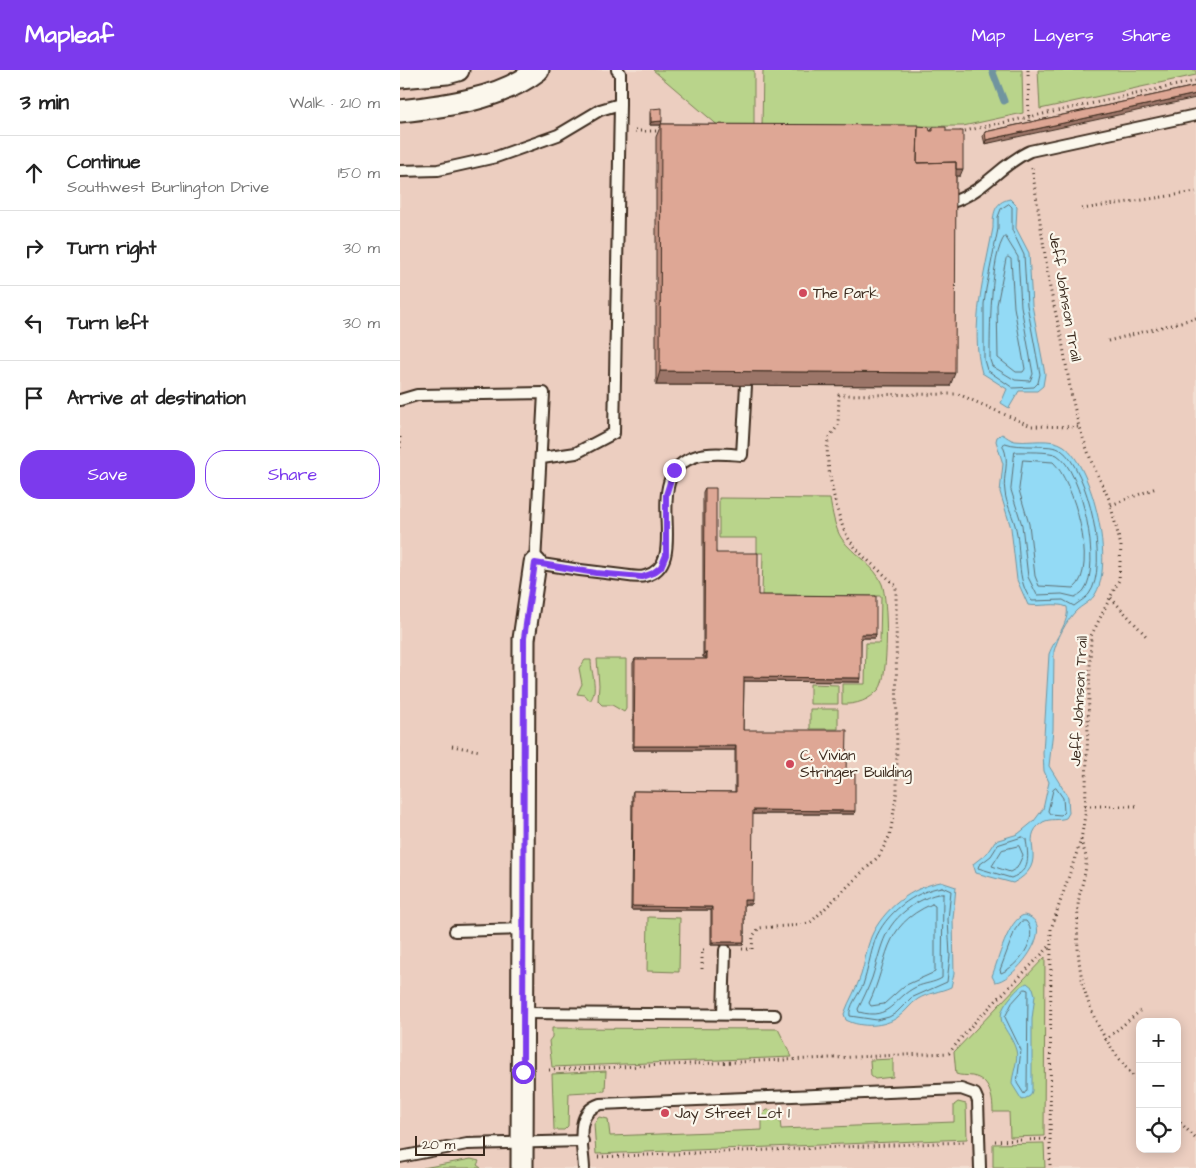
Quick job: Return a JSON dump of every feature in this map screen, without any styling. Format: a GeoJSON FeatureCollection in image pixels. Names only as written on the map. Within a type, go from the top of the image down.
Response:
{"type":"FeatureCollection","features":[{"type":"Feature","properties":{"kind":"street"},"geometry":{"type":"LineString","coordinates":[[400,77],[447,73],[458,70]]}},
{"type":"Feature","properties":{"kind":"street"},"geometry":{"type":"LineString","coordinates":[[400,111],[474,98],[510,88],[538,70]]}},
{"type":"Feature","properties":{"kind":"street"},"geometry":{"type":"LineString","coordinates":[[522,1168],[524,638],[535,563]]}},
{"type":"Feature","properties":{"kind":"lane"},"geometry":{"type":"LineString","coordinates":[[542,458],[576,453],[614,433],[620,131],[620,72],[618,70]]}},
{"type":"Feature","properties":{"kind":"lane"},"geometry":{"type":"LineString","coordinates":[[400,171],[438,170],[496,157],[558,135],[600,110],[620,104]]}},
{"type":"Feature","properties":{"kind":"lane"},"geometry":{"type":"LineString","coordinates":[[952,202],[971,194],[1006,164],[1030,151],[1196,115]]}},
{"type":"Feature","properties":{"kind":"lane"},"geometry":{"type":"LineString","coordinates":[[400,400],[417,395],[544,393],[535,563],[596,573],[642,577],[661,567],[666,555],[666,495],[672,476],[684,462],[698,455],[742,454],[746,385]]}},
{"type":"Feature","properties":{"kind":"lane"},"geometry":{"type":"LineString","coordinates":[[455,931],[523,929]]}},
{"type":"Feature","properties":{"kind":"lane"},"geometry":{"type":"LineString","coordinates":[[723,1014],[725,950]]}},
{"type":"Feature","properties":{"kind":"lane"},"geometry":{"type":"LineString","coordinates":[[522,1013],[774,1015]]}},
{"type":"Feature","properties":{"kind":"lane"},"geometry":{"type":"LineString","coordinates":[[584,1163],[582,1122],[588,1110],[600,1104],[961,1089],[975,1094],[978,1101],[980,1168]]}},
{"type":"Feature","properties":{"kind":"lane"},"geometry":{"type":"LineString","coordinates":[[400,1157],[467,1144],[582,1141]]}},
{"type":"Feature","properties":{"kind":"path"},"geometry":{"type":"LineString","coordinates":[[1028,70],[1029,134]]}},
{"type":"Feature","properties":{"kind":"path"},"geometry":{"type":"LineString","coordinates":[[954,132],[964,132],[1196,81]]}},
{"type":"Feature","properties":{"kind":"path"},"geometry":{"type":"LineString","coordinates":[[620,131],[669,131]]}},
{"type":"Feature","properties":{"kind":"path","name":"Jeff Johnson Trail"},"geometry":{"type":"LineString","coordinates":[[1032,169],[1050,288],[1079,427],[1111,505],[1118,531],[1122,561],[1119,580],[1112,598],[1091,636],[1085,806],[1081,840],[1086,860],[1077,917],[1082,980],[1089,1009],[1105,1040],[1136,1079]]}},
{"type":"Feature","properties":{"kind":"path"},"geometry":{"type":"LineString","coordinates":[[1082,209],[1196,192]]}},
{"type":"Feature","properties":{"kind":"path"},"geometry":{"type":"LineString","coordinates":[[1108,341],[1196,318]]}},
{"type":"Feature","properties":{"kind":"path"},"geometry":{"type":"LineString","coordinates":[[702,969],[702,950],[752,949],[752,936],[759,928],[778,924],[807,925],[812,922],[879,856],[890,835],[897,791],[896,586],[858,550],[846,535],[840,519],[833,491],[828,454],[830,434],[838,425],[839,395],[958,394],[1031,426],[1079,427]]}},
{"type":"Feature","properties":{"kind":"path"},"geometry":{"type":"LineString","coordinates":[[400,437],[400,452]]}},
{"type":"Feature","properties":{"kind":"path"},"geometry":{"type":"LineString","coordinates":[[1111,505],[1156,488]]}},
{"type":"Feature","properties":{"kind":"path"},"geometry":{"type":"LineString","coordinates":[[1112,598],[1148,638]]}},
{"type":"Feature","properties":{"kind":"path"},"geometry":{"type":"LineString","coordinates":[[452,746],[480,751]]}},
{"type":"Feature","properties":{"kind":"path"},"geometry":{"type":"LineString","coordinates":[[1085,806],[1136,806]]}},
{"type":"Feature","properties":{"kind":"path"},"geometry":{"type":"LineString","coordinates":[[1050,1168],[1051,945],[1055,913],[1081,840]]}},
{"type":"Feature","properties":{"kind":"path"},"geometry":{"type":"LineString","coordinates":[[550,1070],[949,1053],[972,1025],[1051,945]]}},
{"type":"Feature","properties":{"kind":"path"},"geometry":{"type":"LineString","coordinates":[[1105,1040],[1140,1011]]}},
{"type":"Feature","properties":{"kind":"path"},"geometry":{"type":"LineString","coordinates":[[1181,1123],[1196,1139]]}},
{"type":"Feature","properties":{"kind":"path"},"geometry":{"type":"LineString","coordinates":[[584,1163],[1049,1138]]}},
{"type":"Feature","properties":{"kind":"shaded area"},"geometry":{"type":"Polygon","coordinates":[[[400,70],[1196,70],[1196,1168],[400,1168],[400,70]]]}},
{"type":"Feature","properties":{"kind":"green space"},"geometry":{"type":"Polygon","coordinates":[[[653,70],[754,70],[754,127],[721,128],[653,70]]]}},
{"type":"Feature","properties":{"kind":"green space"},"geometry":{"type":"Polygon","coordinates":[[[763,70],[1022,70],[1023,113],[963,126],[762,127],[763,70]]]}},
{"type":"Feature","properties":{"kind":"green space"},"geometry":{"type":"Polygon","coordinates":[[[1038,70],[1196,70],[1196,75],[1040,109],[1038,70]]]}},
{"type":"Feature","properties":{"kind":"green space"},"geometry":{"type":"Polygon","coordinates":[[[719,498],[830,499],[837,530],[842,539],[879,577],[884,592],[885,670],[879,689],[871,696],[857,703],[842,704],[842,684],[865,684],[866,643],[880,643],[881,596],[762,595],[763,553],[757,553],[757,538],[719,538],[719,498]]]}},
{"type":"Feature","properties":{"kind":"green space"},"geometry":{"type":"Polygon","coordinates":[[[597,659],[626,659],[626,709],[624,712],[612,705],[602,705],[598,701],[597,659]]]}},
{"type":"Feature","properties":{"kind":"green space"},"geometry":{"type":"Polygon","coordinates":[[[585,660],[591,660],[594,681],[594,692],[590,701],[585,695],[577,694],[582,684],[579,668],[585,660]]]}},
{"type":"Feature","properties":{"kind":"green space"},"geometry":{"type":"Polygon","coordinates":[[[810,684],[838,685],[838,704],[810,704],[810,684]]]}},
{"type":"Feature","properties":{"kind":"green space"},"geometry":{"type":"Polygon","coordinates":[[[810,709],[838,709],[838,729],[810,729],[810,709]]]}},
{"type":"Feature","properties":{"kind":"green space"},"geometry":{"type":"Polygon","coordinates":[[[648,917],[680,918],[679,972],[647,971],[648,917]]]}},
{"type":"Feature","properties":{"kind":"green space"},"geometry":{"type":"Polygon","coordinates":[[[1045,957],[1044,1136],[1010,1137],[1009,1112],[993,1112],[991,1095],[983,1081],[972,1076],[956,1074],[954,1052],[1045,957]]]}},
{"type":"Feature","properties":{"kind":"green space"},"geometry":{"type":"Polygon","coordinates":[[[552,1028],[778,1029],[792,1057],[552,1067],[549,1041],[552,1037],[552,1028]]]}},
{"type":"Feature","properties":{"kind":"green space"},"geometry":{"type":"Polygon","coordinates":[[[893,1059],[893,1077],[875,1079],[871,1076],[870,1060],[893,1059]]]}},
{"type":"Feature","properties":{"kind":"green space"},"geometry":{"type":"Polygon","coordinates":[[[606,1071],[605,1091],[569,1093],[568,1126],[564,1130],[554,1130],[552,1074],[606,1071]]]}},
{"type":"Feature","properties":{"kind":"green space"},"geometry":{"type":"Polygon","coordinates":[[[958,1102],[966,1104],[967,1139],[596,1154],[594,1123],[599,1117],[608,1119],[610,1136],[762,1130],[762,1115],[767,1110],[779,1111],[781,1129],[954,1122],[954,1105],[958,1102]]]}},
{"type":"Feature","properties":{"kind":"green space"},"geometry":{"type":"Polygon","coordinates":[[[1044,1143],[1045,1168],[993,1168],[993,1144],[1044,1143]]]}},
{"type":"Feature","properties":{"kind":"green space"},"geometry":{"type":"Polygon","coordinates":[[[471,1159],[479,1161],[477,1165],[481,1168],[423,1168],[471,1159]]]}},
{"type":"Feature","properties":{"kind":"water"},"geometry":{"type":"Polygon","coordinates":[[[1010,199],[1017,206],[1016,228],[1029,253],[1032,305],[1045,374],[1043,386],[1037,391],[1019,391],[1009,408],[1001,403],[1007,389],[982,373],[978,356],[977,338],[980,300],[994,213],[1001,203],[1010,199]]]}},
{"type":"Feature","properties":{"kind":"water"},"geometry":{"type":"Polygon","coordinates":[[[1002,434],[1015,441],[1059,443],[1075,457],[1092,495],[1102,541],[1103,563],[1100,582],[1094,596],[1076,611],[1069,620],[1060,635],[1054,651],[1053,730],[1049,766],[1068,797],[1069,813],[1066,818],[1043,822],[1036,829],[1032,843],[1033,859],[1031,867],[1025,875],[1013,883],[976,873],[973,864],[987,853],[995,841],[1018,834],[1034,821],[1043,809],[1049,782],[1044,771],[1043,753],[1049,654],[1064,625],[1067,607],[1028,605],[1017,580],[1011,528],[1000,492],[1003,464],[996,441],[997,437],[1002,434]]]}},
{"type":"Feature","properties":{"kind":"water"},"geometry":{"type":"Polygon","coordinates":[[[941,882],[956,887],[953,919],[954,974],[951,987],[918,999],[901,1015],[886,1023],[866,1025],[846,1020],[844,1014],[859,980],[869,942],[876,927],[891,909],[909,894],[941,882]]]}},
{"type":"Feature","properties":{"kind":"water"},"geometry":{"type":"Polygon","coordinates":[[[1024,915],[1034,920],[1037,929],[1036,939],[1030,951],[1013,972],[995,982],[992,976],[1004,942],[1018,918],[1024,915]]]}},
{"type":"Feature","properties":{"kind":"water"},"geometry":{"type":"Polygon","coordinates":[[[1027,983],[1033,988],[1035,995],[1032,1019],[1032,1091],[1030,1096],[1022,1100],[1012,1084],[1016,1063],[1016,1050],[1001,1019],[1004,1006],[1020,987],[1027,983]]]}},
{"type":"Feature","properties":{"kind":"building"},"geometry":{"type":"Polygon","coordinates":[[[1196,86],[1196,94],[986,140],[985,132],[1196,86]]]}},
{"type":"Feature","properties":{"kind":"building"},"geometry":{"type":"Polygon","coordinates":[[[662,108],[662,121],[651,122],[651,109],[662,108]]]}},
{"type":"Feature","properties":{"kind":"building","name":"The Park"},"geometry":{"type":"Polygon","coordinates":[[[661,124],[918,125],[917,163],[956,162],[955,373],[660,371],[661,124]]]}},
{"type":"Feature","properties":{"kind":"building"},"geometry":{"type":"Polygon","coordinates":[[[918,126],[929,127],[930,131],[933,131],[933,127],[946,127],[946,131],[963,131],[963,169],[956,169],[956,162],[917,163],[918,126]]]}},
{"type":"Feature","properties":{"kind":"building","name":"C. Vivian Stringer Building"},"geometry":{"type":"Polygon","coordinates":[[[705,488],[716,488],[716,553],[758,553],[758,595],[876,596],[876,634],[861,634],[861,678],[744,677],[743,730],[847,730],[846,773],[855,774],[855,811],[753,810],[752,900],[744,900],[744,942],[712,942],[712,907],[632,906],[633,791],[736,792],[736,746],[634,746],[635,659],[707,659],[707,653],[704,653],[705,488]]]}},
{"type":"Feature","properties":{"kind":"waterway"},"geometry":{"type":"LineString","coordinates":[[992,70],[1004,101]]}},
{"type":"Feature","properties":{"kind":"place","name":"The Park"},"geometry":{"type":"Point","coordinates":[803,293]}},
{"type":"Feature","properties":{"kind":"place","name":"C. Vivian Stringer Building"},"geometry":{"type":"Point","coordinates":[790,764]}},
{"type":"Feature","properties":{"kind":"place","name":"Jay Street Lot 1"},"geometry":{"type":"Point","coordinates":[665,1113]}},
{"type":"Feature","properties":{"kind":"route"},"geometry":{"type":"LineString","coordinates":[[523,1072],[524,638],[535,563],[596,573],[642,577],[653,573],[661,567],[666,555],[666,495],[674,470]]}}]}
